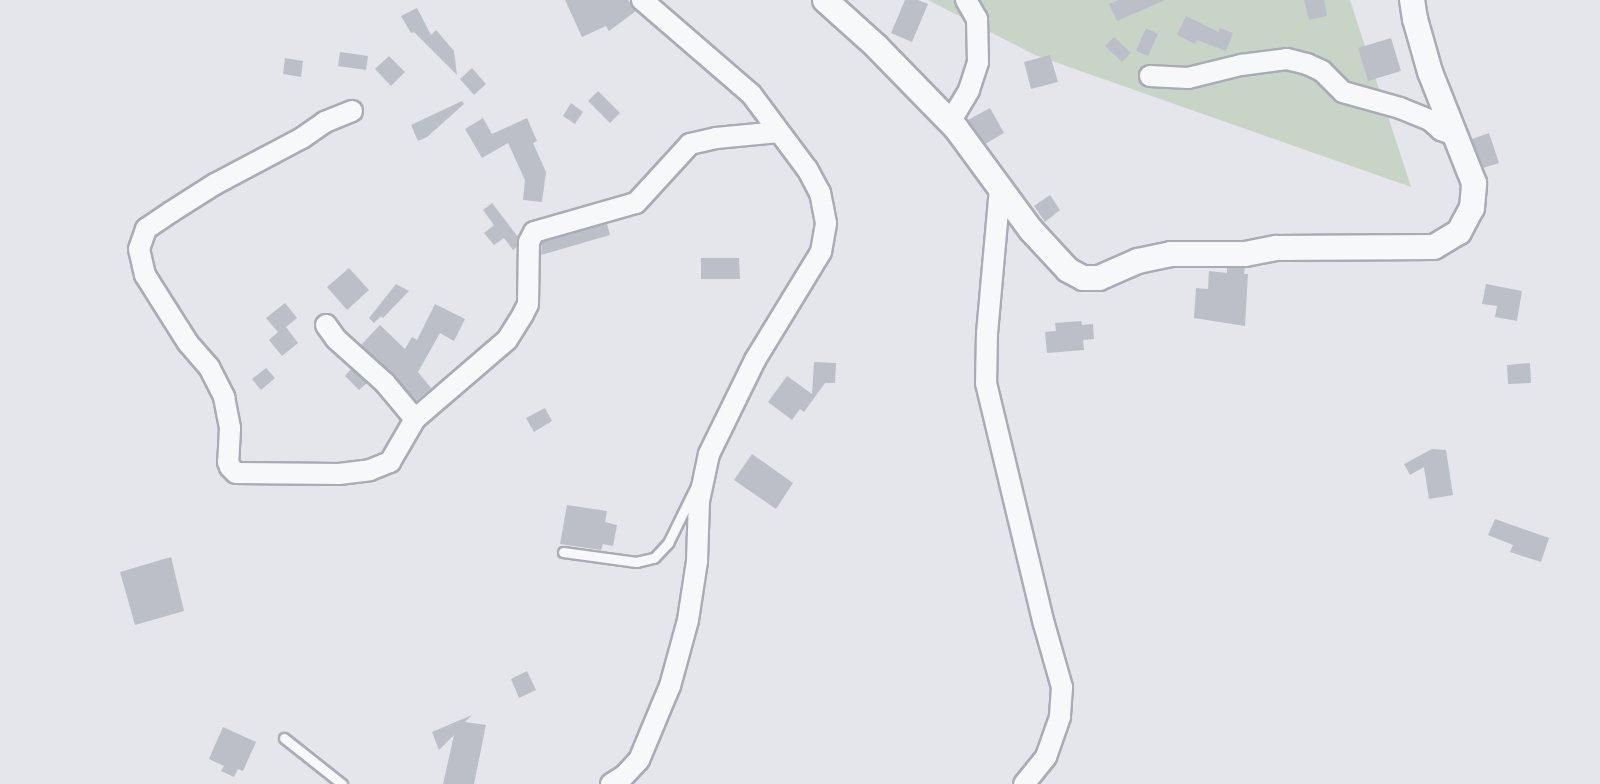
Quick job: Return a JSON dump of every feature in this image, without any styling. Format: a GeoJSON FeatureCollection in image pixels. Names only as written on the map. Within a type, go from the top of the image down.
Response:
{"type":"FeatureCollection","features":[{"type":"Feature","properties":{"kind":"street"},"geometry":{"type":"LineString","coordinates":[[611,784],[624,776],[639,760],[670,686],[688,620],[697,561],[699,501],[709,454],[754,360],[821,252],[826,223],[820,193],[807,169],[751,94],[642,0]]}},
{"type":"Feature","properties":{"kind":"street"},"geometry":{"type":"LineString","coordinates":[[825,0],[876,46],[950,122],[1053,254],[1068,270],[1083,278],[1099,278],[1138,261],[1171,254],[1245,254],[1276,248],[1434,246],[1459,232],[1472,208],[1474,183],[1430,72],[1414,19],[1412,0]]}},
{"type":"Feature","properties":{"kind":"street"},"geometry":{"type":"LineString","coordinates":[[950,122],[969,90],[978,62],[977,19],[966,0]]}},
{"type":"Feature","properties":{"kind":"street"},"geometry":{"type":"LineString","coordinates":[[1150,76],[1188,78],[1240,64],[1287,59],[1322,71],[1343,92],[1400,108],[1430,120],[1441,130],[1455,135]]}},
{"type":"Feature","properties":{"kind":"street"},"geometry":{"type":"LineString","coordinates":[[352,111],[325,122],[302,138],[215,184],[146,229],[139,249],[150,284],[188,343],[209,367],[224,396],[230,428],[228,462],[232,470],[257,475],[339,474],[370,470],[390,462],[415,419],[478,366],[512,332],[528,304],[529,242],[534,232],[636,203],[690,144],[716,138],[780,132]]}},
{"type":"Feature","properties":{"kind":"street"},"geometry":{"type":"LineString","coordinates":[[1000,188],[987,333],[986,383],[1044,624],[1062,687],[1060,717],[1046,758],[1024,784]]}},
{"type":"Feature","properties":{"kind":"street"},"geometry":{"type":"LineString","coordinates":[[326,325],[336,339],[385,383],[415,419]]}},
{"type":"Feature","properties":{"kind":"lane"},"geometry":{"type":"LineString","coordinates":[[563,552],[636,562],[654,558],[668,543],[694,487],[704,475]]}},
{"type":"Feature","properties":{"kind":"lane"},"geometry":{"type":"LineString","coordinates":[[284,738],[342,784]]}},
{"type":"Feature","properties":{"kind":"green space"},"geometry":{"type":"Polygon","coordinates":[[[928,0],[1350,0],[1411,187],[1035,55],[928,0]]]}},
{"type":"Feature","properties":{"kind":"building"},"geometry":{"type":"Polygon","coordinates":[[[565,0],[628,0],[636,11],[609,31],[606,26],[582,37],[565,0]]]}},
{"type":"Feature","properties":{"kind":"building"},"geometry":{"type":"Polygon","coordinates":[[[905,0],[918,0],[928,4],[912,42],[891,33],[905,0]]]}},
{"type":"Feature","properties":{"kind":"building"},"geometry":{"type":"Polygon","coordinates":[[[1119,0],[1165,0],[1117,21],[1109,4],[1119,0]]]}},
{"type":"Feature","properties":{"kind":"building"},"geometry":{"type":"Polygon","coordinates":[[[1304,0],[1324,0],[1327,16],[1309,20],[1304,0]]]}},
{"type":"Feature","properties":{"kind":"building"},"geometry":{"type":"Polygon","coordinates":[[[417,8],[431,35],[436,30],[454,51],[457,75],[414,32],[411,33],[401,16],[417,8]]]}},
{"type":"Feature","properties":{"kind":"building"},"geometry":{"type":"Polygon","coordinates":[[[1186,16],[1218,32],[1220,28],[1233,33],[1226,51],[1197,40],[1195,44],[1177,35],[1186,16]]]}},
{"type":"Feature","properties":{"kind":"building"},"geometry":{"type":"Polygon","coordinates":[[[1146,28],[1158,34],[1148,56],[1136,51],[1146,28]]]}},
{"type":"Feature","properties":{"kind":"building"},"geometry":{"type":"Polygon","coordinates":[[[1114,37],[1131,53],[1122,62],[1105,46],[1114,37]]]}},
{"type":"Feature","properties":{"kind":"building"},"geometry":{"type":"Polygon","coordinates":[[[1391,38],[1401,71],[1368,81],[1358,48],[1391,38]]]}},
{"type":"Feature","properties":{"kind":"building"},"geometry":{"type":"Polygon","coordinates":[[[340,52],[368,56],[366,70],[338,66],[340,52]]]}},
{"type":"Feature","properties":{"kind":"building"},"geometry":{"type":"Polygon","coordinates":[[[1050,55],[1058,82],[1031,89],[1024,62],[1050,55]]]}},
{"type":"Feature","properties":{"kind":"building"},"geometry":{"type":"Polygon","coordinates":[[[389,56],[405,72],[391,86],[375,69],[389,56]]]}},
{"type":"Feature","properties":{"kind":"building"},"geometry":{"type":"Polygon","coordinates":[[[285,58],[303,61],[301,77],[283,74],[285,58]]]}},
{"type":"Feature","properties":{"kind":"building"},"geometry":{"type":"Polygon","coordinates":[[[472,68],[486,84],[474,95],[460,79],[472,68]]]}},
{"type":"Feature","properties":{"kind":"building"},"geometry":{"type":"Polygon","coordinates":[[[598,91],[620,113],[610,123],[588,101],[598,91]]]}},
{"type":"Feature","properties":{"kind":"building"},"geometry":{"type":"Polygon","coordinates":[[[462,101],[464,104],[427,137],[418,141],[411,125],[462,101]]]}},
{"type":"Feature","properties":{"kind":"building"},"geometry":{"type":"Polygon","coordinates":[[[571,103],[583,112],[575,124],[563,116],[571,103]]]}},
{"type":"Feature","properties":{"kind":"building"},"geometry":{"type":"Polygon","coordinates":[[[990,108],[1004,133],[985,144],[968,120],[990,108]]]}},
{"type":"Feature","properties":{"kind":"building"},"geometry":{"type":"Polygon","coordinates":[[[483,118],[492,134],[527,118],[537,141],[533,143],[546,172],[542,202],[523,200],[525,180],[508,143],[482,158],[465,129],[483,118]]]}},
{"type":"Feature","properties":{"kind":"building"},"geometry":{"type":"Polygon","coordinates":[[[1489,133],[1499,163],[1483,168],[1472,139],[1489,133]]]}},
{"type":"Feature","properties":{"kind":"building"},"geometry":{"type":"Polygon","coordinates":[[[1050,195],[1060,210],[1045,222],[1034,206],[1050,195]]]}},
{"type":"Feature","properties":{"kind":"building"},"geometry":{"type":"Polygon","coordinates":[[[492,203],[518,237],[517,247],[513,250],[504,238],[494,245],[484,233],[494,225],[483,210],[492,203]]]}},
{"type":"Feature","properties":{"kind":"building"},"geometry":{"type":"Polygon","coordinates":[[[607,224],[610,235],[541,255],[542,242],[607,224]]]}},
{"type":"Feature","properties":{"kind":"building"},"geometry":{"type":"Polygon","coordinates":[[[701,258],[739,258],[740,279],[701,279],[701,258]]]}},
{"type":"Feature","properties":{"kind":"building"},"geometry":{"type":"Polygon","coordinates":[[[349,268],[369,290],[347,310],[327,287],[349,268]]]}},
{"type":"Feature","properties":{"kind":"building"},"geometry":{"type":"Polygon","coordinates":[[[1227,268],[1245,268],[1244,274],[1248,274],[1245,326],[1194,318],[1196,288],[1208,289],[1209,271],[1227,273],[1227,268]]]}},
{"type":"Feature","properties":{"kind":"building"},"geometry":{"type":"Polygon","coordinates":[[[396,284],[409,291],[383,318],[381,316],[374,323],[369,318],[396,284]]]}},
{"type":"Feature","properties":{"kind":"building"},"geometry":{"type":"Polygon","coordinates":[[[1486,284],[1522,291],[1517,321],[1495,317],[1497,306],[1482,304],[1486,284]]]}},
{"type":"Feature","properties":{"kind":"building"},"geometry":{"type":"Polygon","coordinates":[[[285,303],[297,318],[286,327],[298,343],[282,356],[269,340],[278,332],[266,318],[285,303]]]}},
{"type":"Feature","properties":{"kind":"building"},"geometry":{"type":"Polygon","coordinates":[[[435,304],[465,319],[454,341],[440,333],[418,372],[431,388],[416,401],[393,374],[361,345],[380,325],[405,349],[412,337],[417,340],[435,304]]]}},
{"type":"Feature","properties":{"kind":"building"},"geometry":{"type":"Polygon","coordinates":[[[1081,321],[1082,325],[1093,324],[1094,339],[1083,340],[1084,350],[1047,353],[1045,332],[1056,331],[1055,323],[1081,321]]]}},
{"type":"Feature","properties":{"kind":"building"},"geometry":{"type":"Polygon","coordinates":[[[814,362],[836,363],[835,383],[825,383],[804,412],[800,409],[792,420],[768,402],[787,376],[812,394],[814,362]]]}},
{"type":"Feature","properties":{"kind":"building"},"geometry":{"type":"Polygon","coordinates":[[[1530,363],[1531,383],[1508,384],[1507,365],[1530,363]]]}},
{"type":"Feature","properties":{"kind":"building"},"geometry":{"type":"Polygon","coordinates":[[[266,368],[275,378],[261,390],[252,379],[266,368]]]}},
{"type":"Feature","properties":{"kind":"building"},"geometry":{"type":"Polygon","coordinates":[[[351,369],[367,383],[359,390],[345,376],[351,369]]]}},
{"type":"Feature","properties":{"kind":"building"},"geometry":{"type":"Polygon","coordinates":[[[545,408],[552,421],[534,432],[526,418],[545,408]]]}},
{"type":"Feature","properties":{"kind":"building"},"geometry":{"type":"Polygon","coordinates":[[[1432,449],[1446,450],[1453,495],[1429,499],[1424,467],[1410,475],[1404,464],[1432,449]]]}},
{"type":"Feature","properties":{"kind":"building"},"geometry":{"type":"Polygon","coordinates":[[[752,454],[793,483],[776,509],[734,480],[752,454]]]}},
{"type":"Feature","properties":{"kind":"building"},"geometry":{"type":"Polygon","coordinates":[[[567,505],[607,511],[605,522],[617,525],[613,546],[603,544],[601,550],[560,544],[567,505]]]}},
{"type":"Feature","properties":{"kind":"building"},"geometry":{"type":"Polygon","coordinates":[[[1495,519],[1549,538],[1541,562],[1510,552],[1513,545],[1488,535],[1495,519]]]}},
{"type":"Feature","properties":{"kind":"building"},"geometry":{"type":"Polygon","coordinates":[[[171,557],[184,611],[135,625],[120,572],[171,557]]]}},
{"type":"Feature","properties":{"kind":"building"},"geometry":{"type":"Polygon","coordinates":[[[527,671],[536,690],[519,698],[511,679],[527,671]]]}},
{"type":"Feature","properties":{"kind":"building"},"geometry":{"type":"Polygon","coordinates":[[[472,715],[465,722],[486,725],[474,784],[443,784],[454,735],[439,750],[432,732],[472,715]]]}},
{"type":"Feature","properties":{"kind":"building"},"geometry":{"type":"Polygon","coordinates":[[[223,727],[256,742],[243,771],[238,769],[234,777],[221,771],[224,766],[209,759],[223,727]]]}}]}
